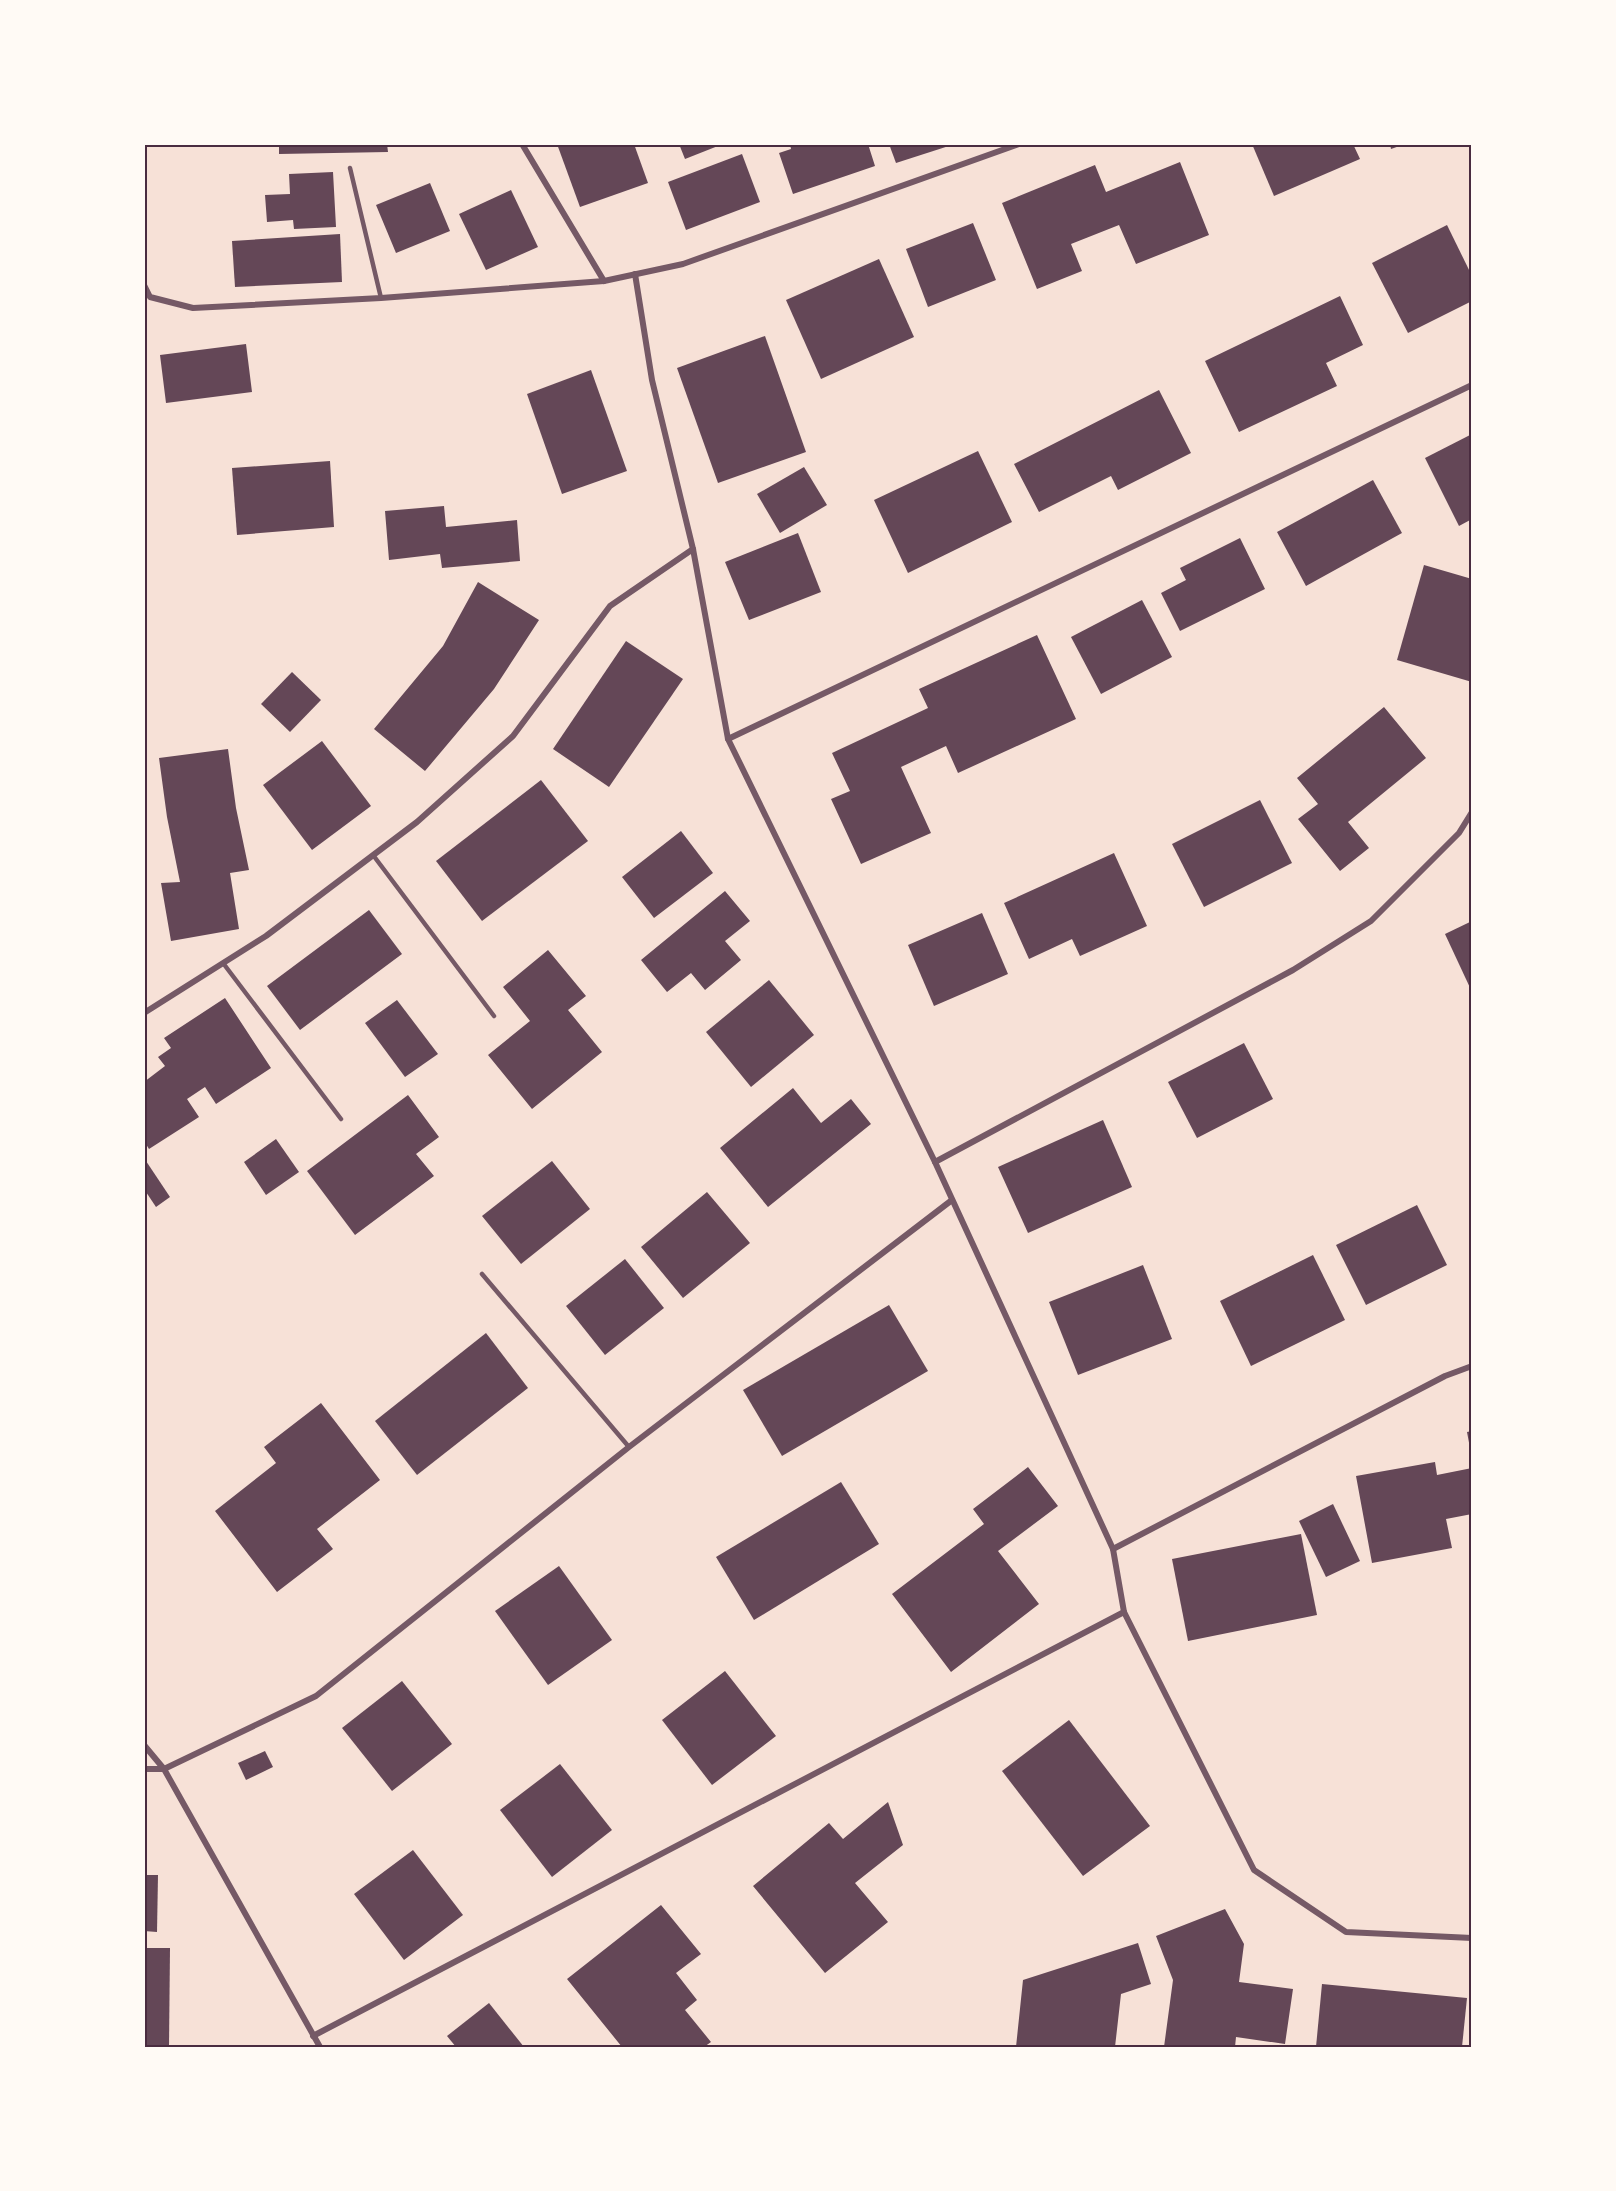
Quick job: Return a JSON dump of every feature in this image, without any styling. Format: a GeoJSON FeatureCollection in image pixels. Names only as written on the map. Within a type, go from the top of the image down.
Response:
{"type":"FeatureCollection","features":[{"type":"Feature","properties":{"kind":"street"},"geometry":{"type":"LineString","coordinates":[[522,144],[604,281]]}},
{"type":"Feature","properties":{"kind":"street"},"geometry":{"type":"LineString","coordinates":[[144,285],[150,297],[193,308],[604,281],[683,264],[1018,144]]}},
{"type":"Feature","properties":{"kind":"street"},"geometry":{"type":"LineString","coordinates":[[635,274],[652,380],[693,549],[728,739],[935,1162],[1113,1549],[1124,1612],[1254,1870],[1346,1932],[1472,1938]]}},
{"type":"Feature","properties":{"kind":"street"},"geometry":{"type":"LineString","coordinates":[[728,739],[1472,385]]}},
{"type":"Feature","properties":{"kind":"street"},"geometry":{"type":"LineString","coordinates":[[144,1013],[266,936],[417,822],[513,736],[610,606],[693,549]]}},
{"type":"Feature","properties":{"kind":"street"},"geometry":{"type":"LineString","coordinates":[[935,1162],[1293,970],[1371,921],[1459,832],[1472,812]]}},
{"type":"Feature","properties":{"kind":"street"},"geometry":{"type":"LineString","coordinates":[[144,1769],[164,1769],[316,1696],[629,1447],[952,1200]]}},
{"type":"Feature","properties":{"kind":"street"},"geometry":{"type":"LineString","coordinates":[[1113,1549],[1445,1376],[1472,1366]]}},
{"type":"Feature","properties":{"kind":"street"},"geometry":{"type":"LineString","coordinates":[[313,2036],[1124,1612]]}},
{"type":"Feature","properties":{"kind":"street"},"geometry":{"type":"LineString","coordinates":[[144,1745],[164,1769],[320,2047]]}},
{"type":"Feature","properties":{"kind":"lane"},"geometry":{"type":"LineString","coordinates":[[350,168],[381,297]]}},
{"type":"Feature","properties":{"kind":"lane"},"geometry":{"type":"LineString","coordinates":[[373,855],[494,1016]]}},
{"type":"Feature","properties":{"kind":"lane"},"geometry":{"type":"LineString","coordinates":[[223,963],[341,1119]]}},
{"type":"Feature","properties":{"kind":"lane"},"geometry":{"type":"LineString","coordinates":[[482,1274],[629,1447]]}},
{"type":"Feature","properties":{"kind":"building"},"geometry":{"type":"Polygon","coordinates":[[[279,144],[387,144],[388,152],[279,154],[279,144]]]}},
{"type":"Feature","properties":{"kind":"building"},"geometry":{"type":"Polygon","coordinates":[[[557,144],[634,144],[648,183],[580,207],[557,144]]]}},
{"type":"Feature","properties":{"kind":"building"},"geometry":{"type":"Polygon","coordinates":[[[679,144],[723,144],[685,159],[679,144]]]}},
{"type":"Feature","properties":{"kind":"building"},"geometry":{"type":"Polygon","coordinates":[[[790,144],[868,144],[875,166],[793,194],[779,153],[791,149],[790,144]]]}},
{"type":"Feature","properties":{"kind":"building"},"geometry":{"type":"Polygon","coordinates":[[[889,144],[955,144],[896,163],[889,144]]]}},
{"type":"Feature","properties":{"kind":"building"},"geometry":{"type":"Polygon","coordinates":[[[1252,144],[1353,144],[1360,159],[1274,196],[1252,144]]]}},
{"type":"Feature","properties":{"kind":"building"},"geometry":{"type":"Polygon","coordinates":[[[1390,144],[1405,144],[1391,149],[1390,144]]]}},
{"type":"Feature","properties":{"kind":"building"},"geometry":{"type":"Polygon","coordinates":[[[742,154],[760,202],[686,230],[668,182],[742,154]]]}},
{"type":"Feature","properties":{"kind":"building"},"geometry":{"type":"Polygon","coordinates":[[[1180,162],[1209,235],[1136,264],[1119,225],[1071,244],[1082,271],[1037,289],[1002,203],[1095,165],[1106,192],[1180,162]]]}},
{"type":"Feature","properties":{"kind":"building"},"geometry":{"type":"Polygon","coordinates":[[[333,172],[336,227],[294,229],[293,220],[267,222],[265,195],[290,194],[289,174],[333,172]]]}},
{"type":"Feature","properties":{"kind":"building"},"geometry":{"type":"Polygon","coordinates":[[[430,183],[450,231],[396,253],[376,205],[430,183]]]}},
{"type":"Feature","properties":{"kind":"building"},"geometry":{"type":"Polygon","coordinates":[[[511,190],[538,247],[486,270],[459,214],[511,190]]]}},
{"type":"Feature","properties":{"kind":"building"},"geometry":{"type":"Polygon","coordinates":[[[973,223],[996,280],[928,307],[906,249],[973,223]]]}},
{"type":"Feature","properties":{"kind":"building"},"geometry":{"type":"Polygon","coordinates":[[[1447,225],[1472,276],[1472,301],[1408,333],[1372,263],[1447,225]]]}},
{"type":"Feature","properties":{"kind":"building"},"geometry":{"type":"Polygon","coordinates":[[[340,234],[342,282],[235,287],[232,241],[340,234]]]}},
{"type":"Feature","properties":{"kind":"building"},"geometry":{"type":"Polygon","coordinates":[[[879,259],[914,337],[821,379],[786,300],[879,259]]]}},
{"type":"Feature","properties":{"kind":"building"},"geometry":{"type":"Polygon","coordinates":[[[1340,296],[1363,345],[1326,363],[1337,386],[1239,432],[1205,361],[1340,296]]]}},
{"type":"Feature","properties":{"kind":"building"},"geometry":{"type":"Polygon","coordinates":[[[765,336],[806,452],[718,483],[677,368],[765,336]]]}},
{"type":"Feature","properties":{"kind":"building"},"geometry":{"type":"Polygon","coordinates":[[[246,344],[252,392],[166,403],[160,355],[246,344]]]}},
{"type":"Feature","properties":{"kind":"building"},"geometry":{"type":"Polygon","coordinates":[[[591,370],[627,471],[562,494],[527,394],[591,370]]]}},
{"type":"Feature","properties":{"kind":"building"},"geometry":{"type":"Polygon","coordinates":[[[1159,390],[1191,453],[1118,490],[1111,476],[1039,512],[1014,464],[1159,390]]]}},
{"type":"Feature","properties":{"kind":"building"},"geometry":{"type":"Polygon","coordinates":[[[1472,434],[1472,519],[1459,526],[1425,458],[1472,434]]]}},
{"type":"Feature","properties":{"kind":"building"},"geometry":{"type":"Polygon","coordinates":[[[978,451],[1012,522],[908,573],[874,500],[978,451]]]}},
{"type":"Feature","properties":{"kind":"building"},"geometry":{"type":"Polygon","coordinates":[[[330,461],[334,527],[237,535],[232,468],[330,461]]]}},
{"type":"Feature","properties":{"kind":"building"},"geometry":{"type":"Polygon","coordinates":[[[804,467],[827,505],[780,533],[757,494],[804,467]]]}},
{"type":"Feature","properties":{"kind":"building"},"geometry":{"type":"Polygon","coordinates":[[[1373,480],[1402,533],[1306,586],[1277,532],[1373,480]]]}},
{"type":"Feature","properties":{"kind":"building"},"geometry":{"type":"Polygon","coordinates":[[[444,506],[446,527],[517,520],[520,561],[442,568],[440,554],[389,560],[385,511],[444,506]]]}},
{"type":"Feature","properties":{"kind":"building"},"geometry":{"type":"Polygon","coordinates":[[[798,533],[821,592],[749,620],[725,562],[798,533]]]}},
{"type":"Feature","properties":{"kind":"building"},"geometry":{"type":"Polygon","coordinates":[[[1240,538],[1265,589],[1180,631],[1161,593],[1186,580],[1180,568],[1240,538]]]}},
{"type":"Feature","properties":{"kind":"building"},"geometry":{"type":"Polygon","coordinates":[[[1424,565],[1472,579],[1472,682],[1397,660],[1424,565]]]}},
{"type":"Feature","properties":{"kind":"building"},"geometry":{"type":"Polygon","coordinates":[[[478,582],[539,620],[494,689],[425,771],[374,729],[443,646],[478,582]]]}},
{"type":"Feature","properties":{"kind":"building"},"geometry":{"type":"Polygon","coordinates":[[[1142,600],[1172,657],[1101,694],[1071,637],[1142,600]]]}},
{"type":"Feature","properties":{"kind":"building"},"geometry":{"type":"Polygon","coordinates":[[[1037,635],[1076,719],[958,773],[946,746],[901,767],[931,833],[861,864],[831,799],[850,791],[832,753],[928,708],[919,689],[1037,635]]]}},
{"type":"Feature","properties":{"kind":"building"},"geometry":{"type":"Polygon","coordinates":[[[626,641],[683,679],[609,787],[553,749],[626,641]]]}},
{"type":"Feature","properties":{"kind":"building"},"geometry":{"type":"Polygon","coordinates":[[[292,672],[321,700],[290,732],[261,704],[292,672]]]}},
{"type":"Feature","properties":{"kind":"building"},"geometry":{"type":"Polygon","coordinates":[[[1384,707],[1426,758],[1348,822],[1369,848],[1340,871],[1298,819],[1318,804],[1297,778],[1384,707]]]}},
{"type":"Feature","properties":{"kind":"building"},"geometry":{"type":"Polygon","coordinates":[[[322,741],[371,806],[312,850],[263,785],[322,741]]]}},
{"type":"Feature","properties":{"kind":"building"},"geometry":{"type":"Polygon","coordinates":[[[228,749],[236,808],[249,870],[230,873],[239,929],[171,941],[161,883],[180,882],[167,817],[159,758],[228,749]]]}},
{"type":"Feature","properties":{"kind":"building"},"geometry":{"type":"Polygon","coordinates":[[[541,780],[588,841],[482,921],[436,861],[541,780]]]}},
{"type":"Feature","properties":{"kind":"building"},"geometry":{"type":"Polygon","coordinates":[[[1260,800],[1292,863],[1204,907],[1172,844],[1260,800]]]}},
{"type":"Feature","properties":{"kind":"building"},"geometry":{"type":"Polygon","coordinates":[[[681,831],[713,873],[654,918],[622,877],[681,831]]]}},
{"type":"Feature","properties":{"kind":"building"},"geometry":{"type":"Polygon","coordinates":[[[1114,853],[1147,926],[1080,956],[1072,939],[1029,959],[1004,903],[1114,853]]]}},
{"type":"Feature","properties":{"kind":"building"},"geometry":{"type":"Polygon","coordinates":[[[725,891],[750,921],[725,941],[741,960],[705,990],[691,973],[667,992],[641,960],[725,891]]]}},
{"type":"Feature","properties":{"kind":"building"},"geometry":{"type":"Polygon","coordinates":[[[369,910],[402,954],[300,1030],[267,986],[369,910]]]}},
{"type":"Feature","properties":{"kind":"building"},"geometry":{"type":"Polygon","coordinates":[[[982,913],[1008,974],[934,1006],[908,945],[982,913]]]}},
{"type":"Feature","properties":{"kind":"building"},"geometry":{"type":"Polygon","coordinates":[[[1472,921],[1472,992],[1445,934],[1472,921]]]}},
{"type":"Feature","properties":{"kind":"building"},"geometry":{"type":"Polygon","coordinates":[[[548,950],[586,996],[568,1010],[602,1052],[532,1109],[488,1055],[530,1021],[503,987],[548,950]]]}},
{"type":"Feature","properties":{"kind":"building"},"geometry":{"type":"Polygon","coordinates":[[[769,980],[814,1035],[751,1087],[706,1032],[769,980]]]}},
{"type":"Feature","properties":{"kind":"building"},"geometry":{"type":"Polygon","coordinates":[[[225,998],[271,1068],[216,1104],[205,1087],[187,1099],[199,1117],[149,1149],[144,1141],[144,1082],[165,1066],[158,1057],[171,1048],[164,1038],[225,998]]]}},
{"type":"Feature","properties":{"kind":"building"},"geometry":{"type":"Polygon","coordinates":[[[397,1000],[438,1054],[405,1077],[365,1023],[397,1000]]]}},
{"type":"Feature","properties":{"kind":"building"},"geometry":{"type":"Polygon","coordinates":[[[1244,1043],[1273,1099],[1197,1138],[1168,1082],[1244,1043]]]}},
{"type":"Feature","properties":{"kind":"building"},"geometry":{"type":"Polygon","coordinates":[[[793,1088],[821,1123],[851,1099],[871,1124],[768,1207],[720,1148],[793,1088]]]}},
{"type":"Feature","properties":{"kind":"building"},"geometry":{"type":"Polygon","coordinates":[[[408,1095],[439,1137],[416,1154],[434,1176],[355,1235],[307,1171],[408,1095]]]}},
{"type":"Feature","properties":{"kind":"building"},"geometry":{"type":"Polygon","coordinates":[[[1103,1120],[1132,1187],[1028,1233],[998,1167],[1103,1120]]]}},
{"type":"Feature","properties":{"kind":"building"},"geometry":{"type":"Polygon","coordinates":[[[276,1139],[299,1172],[266,1195],[244,1162],[276,1139]]]}},
{"type":"Feature","properties":{"kind":"building"},"geometry":{"type":"Polygon","coordinates":[[[144,1158],[170,1197],[156,1207],[144,1189],[144,1158]]]}},
{"type":"Feature","properties":{"kind":"building"},"geometry":{"type":"Polygon","coordinates":[[[552,1161],[590,1209],[521,1264],[482,1216],[552,1161]]]}},
{"type":"Feature","properties":{"kind":"building"},"geometry":{"type":"Polygon","coordinates":[[[707,1192],[750,1243],[683,1298],[641,1247],[707,1192]]]}},
{"type":"Feature","properties":{"kind":"building"},"geometry":{"type":"Polygon","coordinates":[[[1417,1205],[1447,1265],[1366,1305],[1336,1245],[1417,1205]]]}},
{"type":"Feature","properties":{"kind":"building"},"geometry":{"type":"Polygon","coordinates":[[[1313,1255],[1345,1320],[1251,1366],[1220,1301],[1313,1255]]]}},
{"type":"Feature","properties":{"kind":"building"},"geometry":{"type":"Polygon","coordinates":[[[625,1259],[664,1308],[605,1355],[566,1306],[625,1259]]]}},
{"type":"Feature","properties":{"kind":"building"},"geometry":{"type":"Polygon","coordinates":[[[1143,1265],[1172,1339],[1078,1375],[1049,1302],[1143,1265]]]}},
{"type":"Feature","properties":{"kind":"building"},"geometry":{"type":"Polygon","coordinates":[[[889,1305],[928,1371],[782,1456],[743,1390],[889,1305]]]}},
{"type":"Feature","properties":{"kind":"building"},"geometry":{"type":"Polygon","coordinates":[[[486,1333],[528,1388],[417,1475],[375,1421],[486,1333]]]}},
{"type":"Feature","properties":{"kind":"building"},"geometry":{"type":"Polygon","coordinates":[[[321,1403],[380,1480],[317,1529],[333,1549],[277,1592],[215,1511],[276,1463],[264,1447],[321,1403]]]}},
{"type":"Feature","properties":{"kind":"building"},"geometry":{"type":"Polygon","coordinates":[[[1472,1431],[1472,1453],[1471,1453],[1467,1432],[1472,1431]]]}},
{"type":"Feature","properties":{"kind":"building"},"geometry":{"type":"Polygon","coordinates":[[[1435,1462],[1437,1475],[1472,1468],[1472,1514],[1446,1519],[1452,1548],[1372,1563],[1356,1476],[1435,1462]]]}},
{"type":"Feature","properties":{"kind":"building"},"geometry":{"type":"Polygon","coordinates":[[[1028,1467],[1058,1506],[998,1551],[1039,1604],[951,1672],[892,1594],[984,1524],[973,1509],[1028,1467]]]}},
{"type":"Feature","properties":{"kind":"building"},"geometry":{"type":"Polygon","coordinates":[[[841,1482],[879,1544],[754,1620],[716,1557],[841,1482]]]}},
{"type":"Feature","properties":{"kind":"building"},"geometry":{"type":"Polygon","coordinates":[[[1333,1504],[1360,1561],[1326,1577],[1299,1521],[1333,1504]]]}},
{"type":"Feature","properties":{"kind":"building"},"geometry":{"type":"Polygon","coordinates":[[[1301,1534],[1317,1615],[1188,1641],[1172,1559],[1301,1534]]]}},
{"type":"Feature","properties":{"kind":"building"},"geometry":{"type":"Polygon","coordinates":[[[559,1566],[612,1640],[548,1685],[495,1611],[559,1566]]]}},
{"type":"Feature","properties":{"kind":"building"},"geometry":{"type":"Polygon","coordinates":[[[725,1671],[776,1736],[712,1785],[662,1720],[725,1671]]]}},
{"type":"Feature","properties":{"kind":"building"},"geometry":{"type":"Polygon","coordinates":[[[402,1681],[452,1744],[392,1791],[342,1728],[402,1681]]]}},
{"type":"Feature","properties":{"kind":"building"},"geometry":{"type":"Polygon","coordinates":[[[1069,1720],[1150,1826],[1083,1876],[1002,1771],[1069,1720]]]}},
{"type":"Feature","properties":{"kind":"building"},"geometry":{"type":"Polygon","coordinates":[[[265,1751],[273,1767],[246,1780],[238,1763],[265,1751]]]}},
{"type":"Feature","properties":{"kind":"building"},"geometry":{"type":"Polygon","coordinates":[[[560,1764],[612,1830],[552,1877],[500,1810],[560,1764]]]}},
{"type":"Feature","properties":{"kind":"building"},"geometry":{"type":"Polygon","coordinates":[[[888,1802],[903,1845],[855,1883],[888,1922],[825,1973],[753,1886],[829,1823],[843,1839],[888,1802]]]}},
{"type":"Feature","properties":{"kind":"building"},"geometry":{"type":"Polygon","coordinates":[[[413,1850],[463,1915],[404,1960],[354,1894],[413,1850]]]}},
{"type":"Feature","properties":{"kind":"building"},"geometry":{"type":"Polygon","coordinates":[[[144,1875],[158,1875],[157,1932],[144,1931],[144,1875]]]}},
{"type":"Feature","properties":{"kind":"building"},"geometry":{"type":"Polygon","coordinates":[[[661,1905],[701,1954],[676,1973],[697,2000],[685,2010],[711,2042],[704,2047],[622,2047],[567,1979],[661,1905]]]}},
{"type":"Feature","properties":{"kind":"building"},"geometry":{"type":"Polygon","coordinates":[[[1225,1909],[1244,1944],[1239,1982],[1293,1989],[1285,2044],[1236,2037],[1235,2047],[1164,2047],[1173,1980],[1156,1936],[1225,1909]]]}},
{"type":"Feature","properties":{"kind":"building"},"geometry":{"type":"Polygon","coordinates":[[[1138,1943],[1151,1984],[1121,1994],[1115,2047],[1016,2047],[1023,1980],[1138,1943]]]}},
{"type":"Feature","properties":{"kind":"building"},"geometry":{"type":"Polygon","coordinates":[[[144,1948],[170,1948],[169,2047],[144,2047],[144,1948]]]}},
{"type":"Feature","properties":{"kind":"building"},"geometry":{"type":"Polygon","coordinates":[[[1322,1984],[1467,1998],[1462,2047],[1316,2047],[1322,1984]]]}},
{"type":"Feature","properties":{"kind":"building"},"geometry":{"type":"Polygon","coordinates":[[[489,2003],[524,2047],[456,2047],[447,2036],[489,2003]]]}}]}
